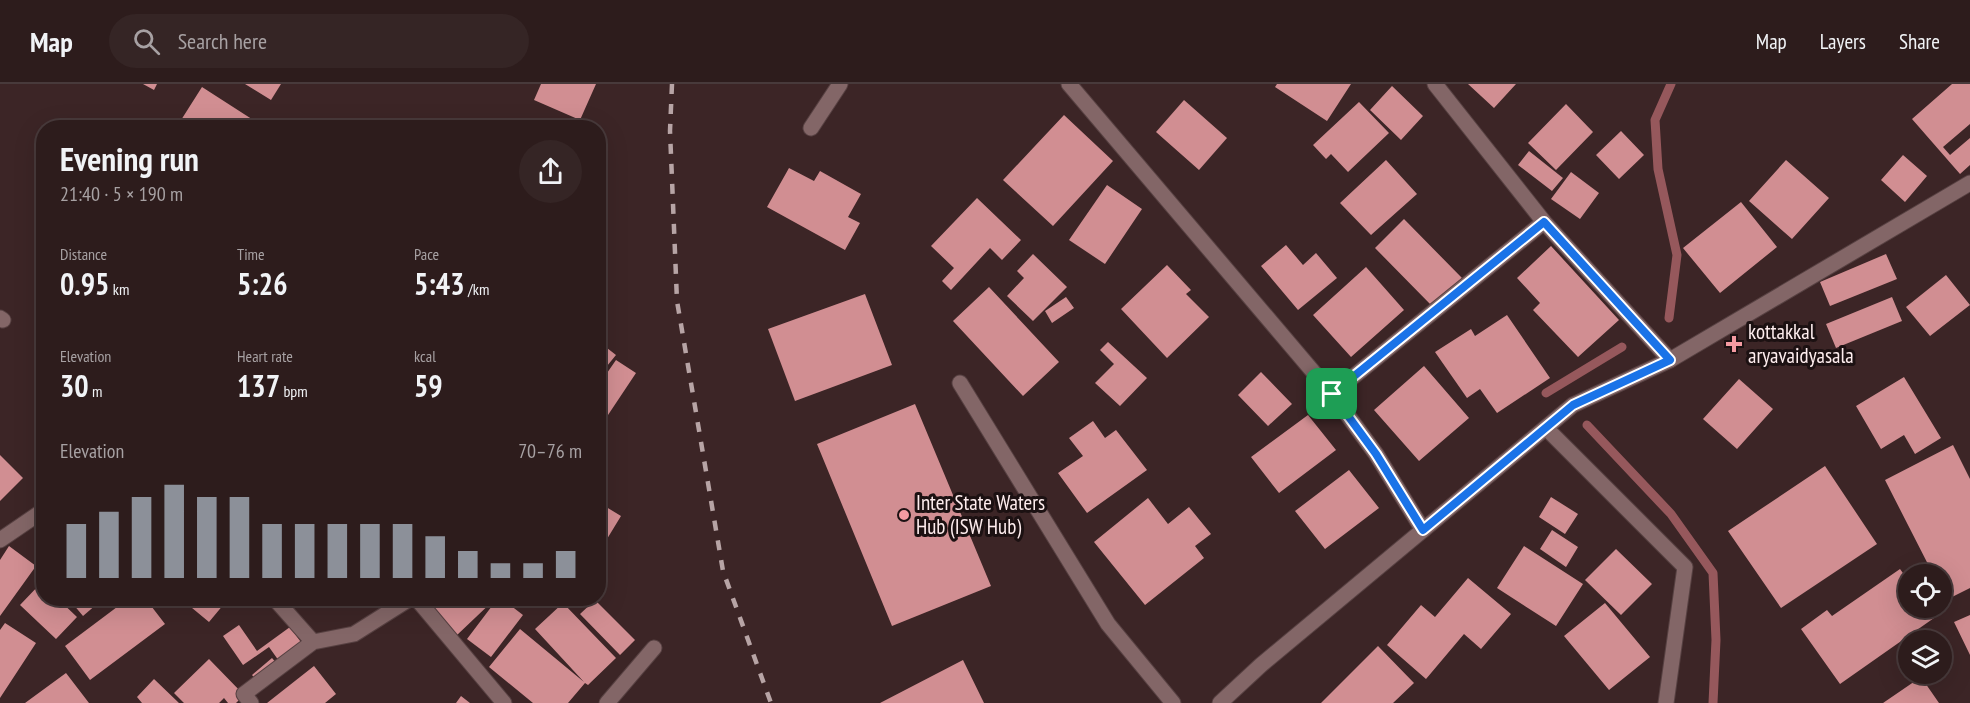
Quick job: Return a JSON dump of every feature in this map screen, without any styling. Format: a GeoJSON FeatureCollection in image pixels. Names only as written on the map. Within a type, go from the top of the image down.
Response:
{"type":"FeatureCollection","features":[{"type":"Feature","properties":{"kind":"street"},"geometry":{"type":"LineString","coordinates":[[812,128],[840,84]]}},
{"type":"Feature","properties":{"kind":"street"},"geometry":{"type":"LineString","coordinates":[[1070,84],[1332,394],[1376,454],[1423,530]]}},
{"type":"Feature","properties":{"kind":"street"},"geometry":{"type":"LineString","coordinates":[[1435,84],[1544,222],[1670,360]]}},
{"type":"Feature","properties":{"kind":"street"},"geometry":{"type":"LineString","coordinates":[[1220,703],[1261,665],[1573,405],[1670,360],[1970,183]]}},
{"type":"Feature","properties":{"kind":"street"},"geometry":{"type":"LineString","coordinates":[[1332,394],[1544,222]]}},
{"type":"Feature","properties":{"kind":"street"},"geometry":{"type":"LineString","coordinates":[[960,383],[1108,624],[1173,703]]}},
{"type":"Feature","properties":{"kind":"street"},"geometry":{"type":"LineString","coordinates":[[1546,428],[1685,567],[1666,703]]}},
{"type":"Feature","properties":{"kind":"street"},"geometry":{"type":"LineString","coordinates":[[0,540],[36,515]]}},
{"type":"Feature","properties":{"kind":"street"},"geometry":{"type":"LineString","coordinates":[[281,606],[313,642]]}},
{"type":"Feature","properties":{"kind":"street"},"geometry":{"type":"LineString","coordinates":[[250,703],[244,694],[313,642],[354,634],[398,606]]}},
{"type":"Feature","properties":{"kind":"street"},"geometry":{"type":"LineString","coordinates":[[423,606],[504,703]]}},
{"type":"Feature","properties":{"kind":"street"},"geometry":{"type":"LineString","coordinates":[[607,703],[654,648]]}},
{"type":"Feature","properties":{"kind":"building"},"geometry":{"type":"Polygon","coordinates":[[[143,84],[157,84],[154,90],[143,84]]]}},
{"type":"Feature","properties":{"kind":"building"},"geometry":{"type":"Polygon","coordinates":[[[245,84],[281,84],[271,100],[245,84]]]}},
{"type":"Feature","properties":{"kind":"building"},"geometry":{"type":"Polygon","coordinates":[[[541,84],[596,84],[580,120],[534,100],[541,84]]]}},
{"type":"Feature","properties":{"kind":"building"},"geometry":{"type":"Polygon","coordinates":[[[1277,84],[1351,84],[1327,121],[1275,87],[1277,84]]]}},
{"type":"Feature","properties":{"kind":"building"},"geometry":{"type":"Polygon","coordinates":[[[1468,84],[1516,84],[1494,108],[1468,84]]]}},
{"type":"Feature","properties":{"kind":"building"},"geometry":{"type":"Polygon","coordinates":[[[1952,84],[1970,84],[1970,124],[1943,147],[1950,155],[1970,138],[1970,165],[1960,174],[1912,119],[1952,84]]]}},
{"type":"Feature","properties":{"kind":"building"},"geometry":{"type":"Polygon","coordinates":[[[1392,86],[1423,116],[1401,140],[1370,110],[1392,86]]]}},
{"type":"Feature","properties":{"kind":"building"},"geometry":{"type":"Polygon","coordinates":[[[202,87],[253,120],[181,120],[202,87]]]}},
{"type":"Feature","properties":{"kind":"building"},"geometry":{"type":"Polygon","coordinates":[[[1184,100],[1227,138],[1199,170],[1156,132],[1184,100]]]}},
{"type":"Feature","properties":{"kind":"building"},"geometry":{"type":"Polygon","coordinates":[[[1359,102],[1389,133],[1348,172],[1331,154],[1326,159],[1313,145],[1359,102]]]}},
{"type":"Feature","properties":{"kind":"building"},"geometry":{"type":"Polygon","coordinates":[[[1566,104],[1593,132],[1556,170],[1528,143],[1566,104]]]}},
{"type":"Feature","properties":{"kind":"building"},"geometry":{"type":"Polygon","coordinates":[[[1064,115],[1113,161],[1053,226],[1003,180],[1064,115]]]}},
{"type":"Feature","properties":{"kind":"building"},"geometry":{"type":"Polygon","coordinates":[[[1621,131],[1644,155],[1619,179],[1596,155],[1621,131]]]}},
{"type":"Feature","properties":{"kind":"building"},"geometry":{"type":"Polygon","coordinates":[[[1529,151],[1563,178],[1552,191],[1518,165],[1529,151]]]}},
{"type":"Feature","properties":{"kind":"building"},"geometry":{"type":"Polygon","coordinates":[[[1903,155],[1927,176],[1905,202],[1881,180],[1903,155]]]}},
{"type":"Feature","properties":{"kind":"building"},"geometry":{"type":"Polygon","coordinates":[[[1386,160],[1417,194],[1371,235],[1340,203],[1386,160]]]}},
{"type":"Feature","properties":{"kind":"building"},"geometry":{"type":"Polygon","coordinates":[[[1786,160],[1829,198],[1792,239],[1749,201],[1786,160]]]}},
{"type":"Feature","properties":{"kind":"building"},"geometry":{"type":"Polygon","coordinates":[[[789,168],[814,181],[820,171],[861,194],[848,217],[860,223],[845,250],[767,207],[789,168]]]}},
{"type":"Feature","properties":{"kind":"building"},"geometry":{"type":"Polygon","coordinates":[[[1571,172],[1599,193],[1580,219],[1551,199],[1571,172]]]}},
{"type":"Feature","properties":{"kind":"building"},"geometry":{"type":"Polygon","coordinates":[[[1107,185],[1142,209],[1105,264],[1069,240],[1107,185]]]}},
{"type":"Feature","properties":{"kind":"building"},"geometry":{"type":"Polygon","coordinates":[[[977,198],[1021,240],[1002,260],[990,248],[951,290],[942,281],[954,268],[931,246],[977,198]]]}},
{"type":"Feature","properties":{"kind":"building"},"geometry":{"type":"Polygon","coordinates":[[[1741,202],[1777,247],[1720,293],[1683,248],[1741,202]]]}},
{"type":"Feature","properties":{"kind":"building"},"geometry":{"type":"Polygon","coordinates":[[[1404,219],[1462,278],[1432,306],[1375,248],[1404,219]]]}},
{"type":"Feature","properties":{"kind":"building"},"geometry":{"type":"Polygon","coordinates":[[[1286,245],[1303,265],[1316,253],[1337,278],[1298,310],[1261,266],[1286,245]]]}},
{"type":"Feature","properties":{"kind":"building"},"geometry":{"type":"Polygon","coordinates":[[[1551,246],[1619,320],[1578,357],[1533,310],[1540,303],[1517,278],[1551,246]]]}},
{"type":"Feature","properties":{"kind":"building"},"geometry":{"type":"Polygon","coordinates":[[[1033,254],[1067,287],[1033,321],[1007,296],[1024,278],[1017,271],[1033,254]]]}},
{"type":"Feature","properties":{"kind":"building"},"geometry":{"type":"Polygon","coordinates":[[[1886,254],[1897,279],[1830,306],[1820,282],[1886,254]]]}},
{"type":"Feature","properties":{"kind":"building"},"geometry":{"type":"Polygon","coordinates":[[[1167,265],[1191,290],[1186,294],[1209,317],[1167,358],[1121,309],[1167,265]]]}},
{"type":"Feature","properties":{"kind":"building"},"geometry":{"type":"Polygon","coordinates":[[[1366,267],[1404,310],[1351,357],[1313,315],[1366,267]]]}},
{"type":"Feature","properties":{"kind":"building"},"geometry":{"type":"Polygon","coordinates":[[[1946,275],[1970,305],[1930,336],[1906,307],[1946,275]]]}},
{"type":"Feature","properties":{"kind":"building"},"geometry":{"type":"Polygon","coordinates":[[[989,287],[1059,362],[1023,396],[953,321],[989,287]]]}},
{"type":"Feature","properties":{"kind":"building"},"geometry":{"type":"Polygon","coordinates":[[[865,294],[892,365],[795,401],[768,329],[865,294]]]}},
{"type":"Feature","properties":{"kind":"building"},"geometry":{"type":"Polygon","coordinates":[[[1066,297],[1074,308],[1052,323],[1045,311],[1066,297]]]}},
{"type":"Feature","properties":{"kind":"building"},"geometry":{"type":"Polygon","coordinates":[[[1892,297],[1902,321],[1836,348],[1826,324],[1892,297]]]}},
{"type":"Feature","properties":{"kind":"building"},"geometry":{"type":"Polygon","coordinates":[[[1507,315],[1550,378],[1497,413],[1480,389],[1467,398],[1435,352],[1471,329],[1475,336],[1507,315]]]}},
{"type":"Feature","properties":{"kind":"building"},"geometry":{"type":"Polygon","coordinates":[[[1108,342],[1147,378],[1120,406],[1095,383],[1114,364],[1100,350],[1108,342]]]}},
{"type":"Feature","properties":{"kind":"building"},"geometry":{"type":"Polygon","coordinates":[[[606,347],[616,355],[606,367],[606,347]]]}},
{"type":"Feature","properties":{"kind":"building"},"geometry":{"type":"Polygon","coordinates":[[[616,360],[636,373],[608,415],[606,414],[606,374],[616,360]]]}},
{"type":"Feature","properties":{"kind":"building"},"geometry":{"type":"Polygon","coordinates":[[[1424,366],[1469,418],[1419,461],[1374,410],[1424,366]]]}},
{"type":"Feature","properties":{"kind":"building"},"geometry":{"type":"Polygon","coordinates":[[[1261,372],[1292,404],[1268,426],[1238,395],[1261,372]]]}},
{"type":"Feature","properties":{"kind":"building"},"geometry":{"type":"Polygon","coordinates":[[[1904,377],[1941,438],[1915,454],[1904,435],[1881,449],[1856,406],[1904,377]]]}},
{"type":"Feature","properties":{"kind":"building"},"geometry":{"type":"Polygon","coordinates":[[[1739,379],[1773,409],[1737,449],[1703,419],[1739,379]]]}},
{"type":"Feature","properties":{"kind":"building","name":"Inter State Waters Hub (ISW Hub)"},"geometry":{"type":"Polygon","coordinates":[[[915,404],[991,586],[892,626],[817,444],[915,404]]]}},
{"type":"Feature","properties":{"kind":"building"},"geometry":{"type":"Polygon","coordinates":[[[1308,415],[1336,450],[1279,493],[1251,457],[1308,415]]]}},
{"type":"Feature","properties":{"kind":"building"},"geometry":{"type":"Polygon","coordinates":[[[1093,421],[1105,438],[1116,430],[1147,470],[1087,513],[1058,473],[1083,456],[1069,438],[1093,421]]]}},
{"type":"Feature","properties":{"kind":"building"},"geometry":{"type":"Polygon","coordinates":[[[1953,445],[1970,479],[1970,588],[1952,597],[1952,564],[1928,564],[1885,480],[1953,445]]]}},
{"type":"Feature","properties":{"kind":"building"},"geometry":{"type":"Polygon","coordinates":[[[0,455],[23,478],[0,501],[0,455]]]}},
{"type":"Feature","properties":{"kind":"building"},"geometry":{"type":"Polygon","coordinates":[[[1825,466],[1877,544],[1781,608],[1728,531],[1825,466]]]}},
{"type":"Feature","properties":{"kind":"building"},"geometry":{"type":"Polygon","coordinates":[[[1349,470],[1379,508],[1325,549],[1295,511],[1349,470]]]}},
{"type":"Feature","properties":{"kind":"building"},"geometry":{"type":"Polygon","coordinates":[[[1551,497],[1578,514],[1565,534],[1539,517],[1551,497]]]}},
{"type":"Feature","properties":{"kind":"building"},"geometry":{"type":"Polygon","coordinates":[[[1148,498],[1168,524],[1189,507],[1211,534],[1195,546],[1204,558],[1145,605],[1094,542],[1148,498]]]}},
{"type":"Feature","properties":{"kind":"building"},"geometry":{"type":"Polygon","coordinates":[[[606,507],[621,516],[606,538],[606,507]]]}},
{"type":"Feature","properties":{"kind":"building"},"geometry":{"type":"Polygon","coordinates":[[[1552,530],[1578,547],[1566,567],[1540,549],[1552,530]]]}},
{"type":"Feature","properties":{"kind":"building"},"geometry":{"type":"Polygon","coordinates":[[[9,546],[36,566],[0,616],[0,560],[9,546]]]}},
{"type":"Feature","properties":{"kind":"building"},"geometry":{"type":"Polygon","coordinates":[[[1524,546],[1583,584],[1556,626],[1497,588],[1524,546]]]}},
{"type":"Feature","properties":{"kind":"building"},"geometry":{"type":"Polygon","coordinates":[[[1616,549],[1652,584],[1621,615],[1585,580],[1616,549]]]}},
{"type":"Feature","properties":{"kind":"building"},"geometry":{"type":"Polygon","coordinates":[[[1898,570],[1898,618],[1934,618],[1917,630],[1898,630],[1898,643],[1840,684],[1801,629],[1827,610],[1832,616],[1898,570]]]}},
{"type":"Feature","properties":{"kind":"building"},"geometry":{"type":"Polygon","coordinates":[[[1468,578],[1511,614],[1481,649],[1464,634],[1426,679],[1387,645],[1421,605],[1435,617],[1468,578]]]}},
{"type":"Feature","properties":{"kind":"building"},"geometry":{"type":"Polygon","coordinates":[[[36,588],[36,606],[65,606],[77,617],[56,639],[20,605],[36,588]]]}},
{"type":"Feature","properties":{"kind":"building"},"geometry":{"type":"Polygon","coordinates":[[[1605,603],[1650,657],[1609,690],[1564,636],[1605,603]]]}},
{"type":"Feature","properties":{"kind":"building"},"geometry":{"type":"Polygon","coordinates":[[[75,606],[95,606],[83,616],[75,606]]]}},
{"type":"Feature","properties":{"kind":"building"},"geometry":{"type":"Polygon","coordinates":[[[118,606],[151,606],[165,624],[90,680],[65,646],[118,606]]]}},
{"type":"Feature","properties":{"kind":"building"},"geometry":{"type":"Polygon","coordinates":[[[190,606],[222,606],[209,622],[190,606]]]}},
{"type":"Feature","properties":{"kind":"building"},"geometry":{"type":"Polygon","coordinates":[[[428,606],[488,606],[456,636],[428,606]]]}},
{"type":"Feature","properties":{"kind":"building"},"geometry":{"type":"Polygon","coordinates":[[[492,606],[511,606],[523,615],[491,657],[467,639],[492,606]]]}},
{"type":"Feature","properties":{"kind":"building"},"geometry":{"type":"Polygon","coordinates":[[[560,606],[566,606],[616,658],[588,685],[585,683],[568,703],[533,703],[489,667],[520,629],[584,682],[535,629],[560,606]]]}},
{"type":"Feature","properties":{"kind":"building"},"geometry":{"type":"Polygon","coordinates":[[[589,606],[601,606],[635,640],[620,655],[580,614],[589,606]]]}},
{"type":"Feature","properties":{"kind":"building"},"geometry":{"type":"Polygon","coordinates":[[[1970,615],[1970,655],[1954,622],[1970,615]]]}},
{"type":"Feature","properties":{"kind":"building"},"geometry":{"type":"Polygon","coordinates":[[[5,623],[36,643],[0,698],[0,630],[5,623]]]}},
{"type":"Feature","properties":{"kind":"building"},"geometry":{"type":"Polygon","coordinates":[[[239,625],[257,651],[290,627],[308,652],[284,668],[269,647],[243,665],[223,636],[239,625]]]}},
{"type":"Feature","properties":{"kind":"building"},"geometry":{"type":"Polygon","coordinates":[[[1378,646],[1414,683],[1393,703],[1321,703],[1378,646]]]}},
{"type":"Feature","properties":{"kind":"building"},"geometry":{"type":"Polygon","coordinates":[[[272,658],[284,672],[264,689],[252,675],[272,658]]]}},
{"type":"Feature","properties":{"kind":"building"},"geometry":{"type":"Polygon","coordinates":[[[209,659],[244,695],[236,703],[228,703],[224,698],[219,703],[184,703],[174,693],[209,659]]]}},
{"type":"Feature","properties":{"kind":"building"},"geometry":{"type":"Polygon","coordinates":[[[963,660],[984,703],[880,703],[963,660]]]}},
{"type":"Feature","properties":{"kind":"building"},"geometry":{"type":"Polygon","coordinates":[[[314,666],[336,694],[325,703],[267,703],[314,666]]]}},
{"type":"Feature","properties":{"kind":"building"},"geometry":{"type":"Polygon","coordinates":[[[66,673],[89,703],[25,703],[66,673]]]}},
{"type":"Feature","properties":{"kind":"building"},"geometry":{"type":"Polygon","coordinates":[[[154,679],[179,703],[142,703],[137,697],[154,679]]]}},
{"type":"Feature","properties":{"kind":"building"},"geometry":{"type":"Polygon","coordinates":[[[1911,684],[1926,684],[1939,703],[1883,703],[1911,684]]]}},
{"type":"Feature","properties":{"kind":"building"},"geometry":{"type":"Polygon","coordinates":[[[461,696],[470,703],[456,703],[461,696]]]}},
{"type":"Feature","properties":{"kind":"waterway"},"geometry":{"type":"LineString","coordinates":[[1669,318],[1677,255],[1658,169],[1655,120],[1671,84]]}},
{"type":"Feature","properties":{"kind":"waterway"},"geometry":{"type":"LineString","coordinates":[[1546,393],[1622,347]]}},
{"type":"Feature","properties":{"kind":"waterway"},"geometry":{"type":"LineString","coordinates":[[1587,425],[1671,514],[1713,573],[1716,640],[1713,703]]}},
{"type":"Feature","properties":{"kind":"railway"},"geometry":{"type":"LineString","coordinates":[[672,84],[670,131],[677,301],[723,571],[771,703]]}},
{"type":"Feature","properties":{"kind":"place","name":"kottakkal aryavaidyasala"},"geometry":{"type":"Point","coordinates":[1734,344]}},
{"type":"Feature","properties":{"kind":"place","name":"Inter State Waters Hub (ISW Hub)"},"geometry":{"type":"Point","coordinates":[904,515]}},
{"type":"Feature","properties":{"kind":"route"},"geometry":{"type":"LineString","coordinates":[[1544,222],[1670,360],[1573,405],[1423,530],[1376,454],[1332,394],[1544,222]]}}]}
